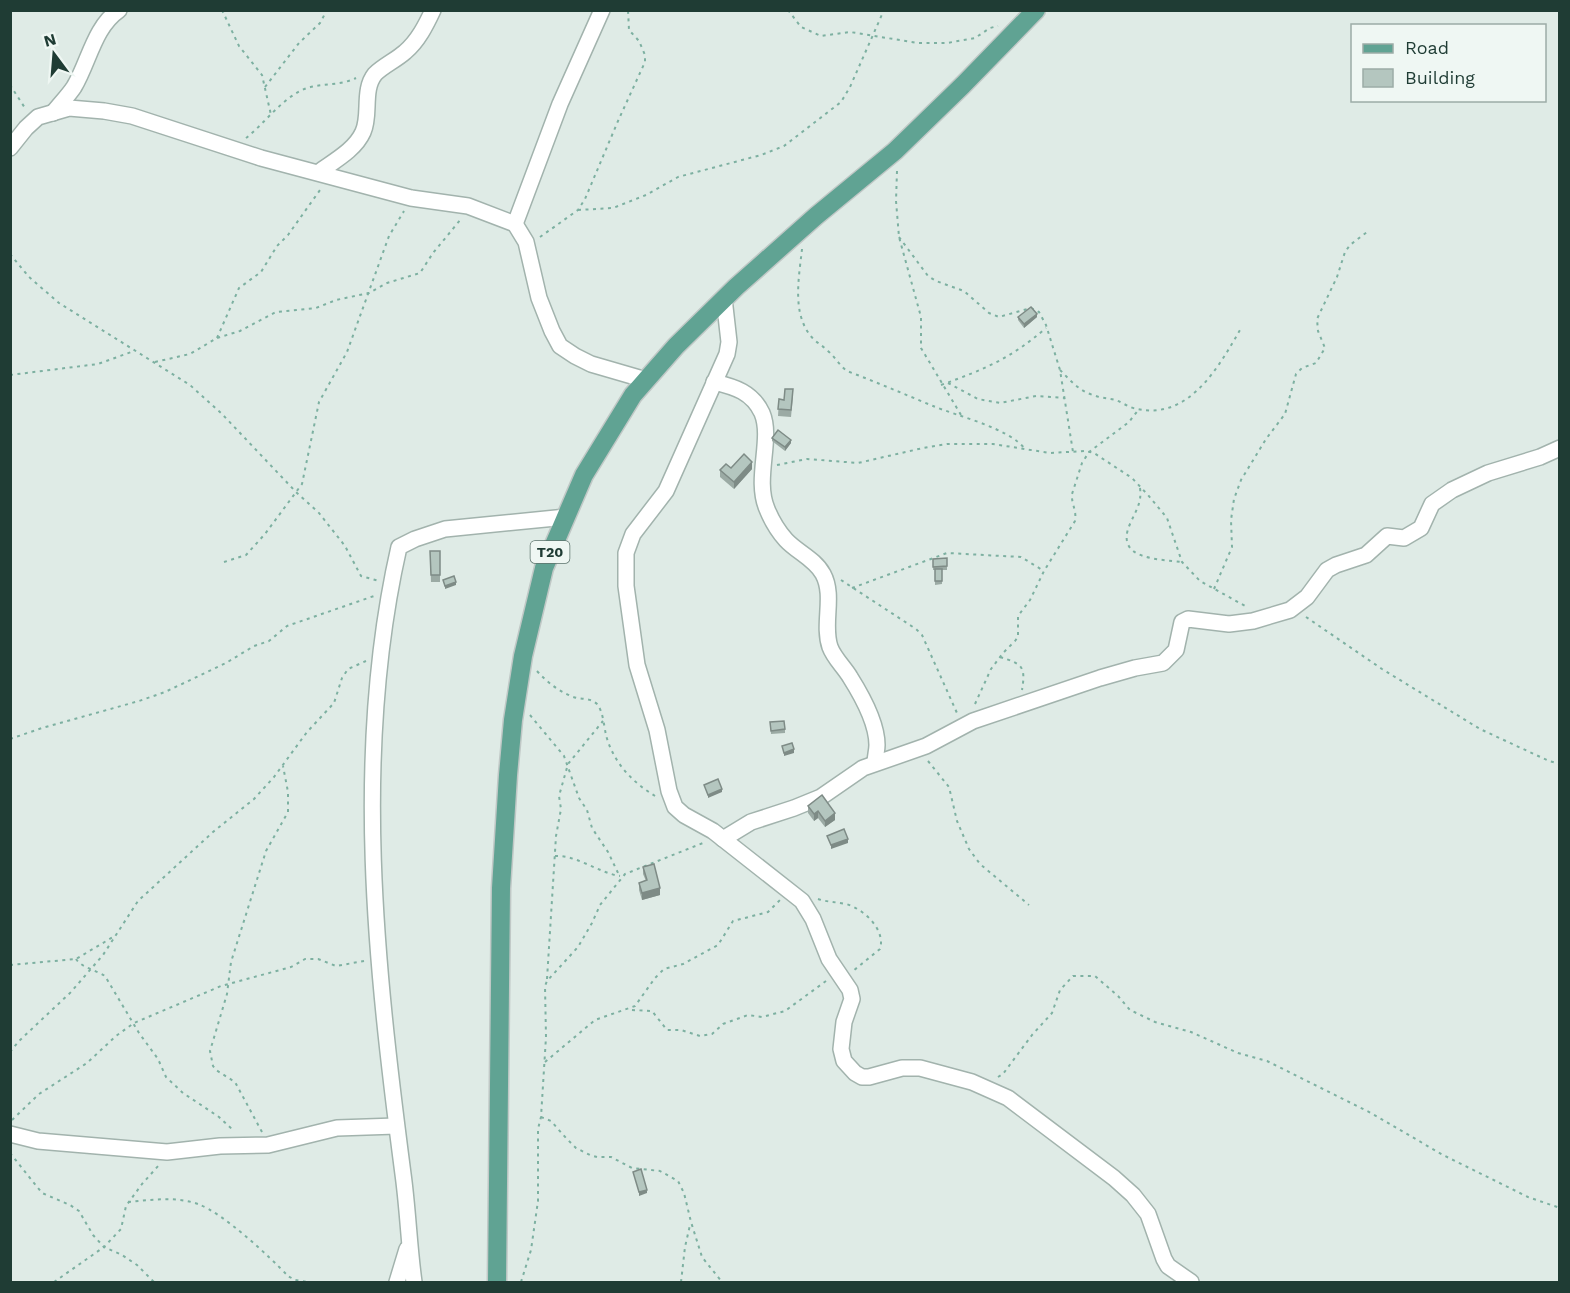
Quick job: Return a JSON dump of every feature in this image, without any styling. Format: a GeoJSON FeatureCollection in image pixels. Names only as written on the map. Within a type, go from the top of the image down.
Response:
{"type":"FeatureCollection","features":[{"type":"Feature","properties":{"kind":"main road","name":"T20"},"geometry":{"type":"LineString","coordinates":[[497,1282],[501,888],[513,720],[523,656],[544,568],[584,475],[633,395],[646,380],[724,298],[900,145],[1030,16]]}},
{"type":"Feature","properties":{"kind":"street"},"geometry":{"type":"LineString","coordinates":[[53,113],[74,87],[101,30],[112,15],[119,10]]}},
{"type":"Feature","properties":{"kind":"street"},"geometry":{"type":"LineString","coordinates":[[322,173],[363,133],[371,81],[376,73],[406,52],[419,37],[434,10]]}},
{"type":"Feature","properties":{"kind":"street"},"geometry":{"type":"LineString","coordinates":[[515,224],[560,104],[602,10]]}},
{"type":"Feature","properties":{"kind":"street"},"geometry":{"type":"LineString","coordinates":[[10,148],[33,121],[53,113],[69,108],[113,113],[132,116],[261,158],[411,198],[468,206],[515,224],[526,242],[539,298],[552,331],[561,346],[574,356],[591,364],[646,380]]}},
{"type":"Feature","properties":{"kind":"street"},"geometry":{"type":"LineString","coordinates":[[724,298],[729,342],[728,354],[666,491],[633,534],[626,553],[626,586],[637,664],[657,730],[669,791],[675,807],[721,838],[793,893],[813,919],[829,959],[850,990],[852,999],[844,1022],[841,1049],[844,1061],[855,1073],[862,1077],[869,1077],[902,1068],[920,1068],[983,1086],[1008,1098],[1121,1183],[1133,1195],[1148,1214],[1168,1266],[1191,1282]]}},
{"type":"Feature","properties":{"kind":"street"},"geometry":{"type":"LineString","coordinates":[[714,382],[738,387],[755,402],[763,415],[762,494],[766,507],[785,539],[815,564],[823,574],[828,600],[830,646],[859,692],[868,712],[877,744],[875,763]]}},
{"type":"Feature","properties":{"kind":"street"},"geometry":{"type":"LineString","coordinates":[[721,838],[751,822],[812,802],[863,768],[920,748],[963,726],[1100,678],[1163,663],[1176,650],[1182,622],[1188,619],[1221,623],[1245,622],[1290,610],[1307,597],[1328,570],[1366,555],[1387,536],[1404,538],[1421,528],[1432,504],[1452,490],[1488,473],[1540,457],[1560,448]]}},
{"type":"Feature","properties":{"kind":"street"},"geometry":{"type":"LineString","coordinates":[[414,1282],[396,1126],[375,898],[373,791],[375,719],[380,658],[390,586],[399,547],[415,539],[445,529],[566,517]]}},
{"type":"Feature","properties":{"kind":"street"},"geometry":{"type":"LineString","coordinates":[[10,1134],[38,1142],[167,1152],[220,1146],[268,1145],[337,1128],[396,1126]]}},
{"type":"Feature","properties":{"kind":"street"},"geometry":{"type":"LineString","coordinates":[[397,1282],[410,1241]]}},
{"type":"Feature","properties":{"kind":"path"},"geometry":{"type":"LineString","coordinates":[[222,10],[239,46],[258,69],[266,87],[271,116]]}},
{"type":"Feature","properties":{"kind":"path"},"geometry":{"type":"LineString","coordinates":[[266,87],[299,43],[320,23],[327,10]]}},
{"type":"Feature","properties":{"kind":"path"},"geometry":{"type":"LineString","coordinates":[[526,242],[548,232],[578,210],[645,62],[645,55],[639,41],[628,30],[628,10]]}},
{"type":"Feature","properties":{"kind":"path"},"geometry":{"type":"LineString","coordinates":[[788,10],[801,27],[821,36],[850,32],[918,43],[947,43],[975,38],[990,28],[1030,16]]}},
{"type":"Feature","properties":{"kind":"path"},"geometry":{"type":"LineString","coordinates":[[578,210],[613,208],[646,195],[678,177],[761,155],[784,146],[841,102],[850,87],[884,10]]}},
{"type":"Feature","properties":{"kind":"path"},"geometry":{"type":"LineString","coordinates":[[231,148],[248,137],[282,104],[301,91],[350,81],[362,75]]}},
{"type":"Feature","properties":{"kind":"path"},"geometry":{"type":"LineString","coordinates":[[10,85],[33,121]]}},
{"type":"Feature","properties":{"kind":"path"},"geometry":{"type":"LineString","coordinates":[[900,145],[896,184],[899,237],[921,317],[921,348],[961,415]]}},
{"type":"Feature","properties":{"kind":"path"},"geometry":{"type":"LineString","coordinates":[[217,338],[239,288],[265,267],[277,246],[312,204],[321,189],[322,173]]}},
{"type":"Feature","properties":{"kind":"path"},"geometry":{"type":"LineString","coordinates":[[224,562],[246,555],[265,534],[302,484],[319,402],[347,352],[389,236],[411,198]]}},
{"type":"Feature","properties":{"kind":"path"},"geometry":{"type":"LineString","coordinates":[[155,362],[190,354],[217,338],[240,331],[276,312],[316,308],[336,300],[369,293],[387,283],[420,273],[459,223],[468,206]]}},
{"type":"Feature","properties":{"kind":"path"},"geometry":{"type":"LineString","coordinates":[[805,226],[798,301],[800,316],[811,338],[829,351],[840,366],[847,371],[1007,435],[1026,451]]}},
{"type":"Feature","properties":{"kind":"path"},"geometry":{"type":"LineString","coordinates":[[1214,589],[1232,547],[1231,520],[1234,499],[1241,480],[1266,439],[1283,418],[1296,374],[1302,368],[1316,363],[1324,352],[1324,342],[1318,331],[1317,319],[1337,277],[1345,252],[1350,245],[1367,232]]}},
{"type":"Feature","properties":{"kind":"path"},"geometry":{"type":"LineString","coordinates":[[899,237],[921,267],[936,281],[964,291],[994,316],[1031,308],[1041,315],[1059,370],[1073,452]]}},
{"type":"Feature","properties":{"kind":"path"},"geometry":{"type":"LineString","coordinates":[[10,254],[29,277],[59,303],[190,385],[222,414],[319,513],[336,533],[361,576],[379,580],[390,586],[373,597],[287,626],[269,641],[254,646],[226,663],[165,692],[11,739]]}},
{"type":"Feature","properties":{"kind":"path"},"geometry":{"type":"LineString","coordinates":[[941,385],[987,369],[1015,354],[1047,328]]}},
{"type":"Feature","properties":{"kind":"path"},"geometry":{"type":"LineString","coordinates":[[1059,370],[1084,392],[1147,411],[1172,408],[1180,405],[1212,374],[1240,330]]}},
{"type":"Feature","properties":{"kind":"path"},"geometry":{"type":"LineString","coordinates":[[10,375],[98,364],[134,351]]}},
{"type":"Feature","properties":{"kind":"path"},"geometry":{"type":"LineString","coordinates":[[948,383],[978,399],[1000,403],[1036,396],[1065,398]]}},
{"type":"Feature","properties":{"kind":"path"},"geometry":{"type":"LineString","coordinates":[[974,705],[987,676],[1018,637],[1018,616],[1030,600],[1044,571],[1075,521],[1072,494],[1082,463],[1089,452],[1129,422],[1138,409]]}},
{"type":"Feature","properties":{"kind":"path"},"geometry":{"type":"LineString","coordinates":[[762,468],[807,459],[858,463],[947,444],[993,444],[1050,453],[1089,452],[1103,458],[1139,485],[1167,518],[1182,562],[1200,581],[1248,607]]}},
{"type":"Feature","properties":{"kind":"path"},"geometry":{"type":"LineString","coordinates":[[1139,485],[1141,494],[1139,508],[1128,530],[1129,549],[1147,557],[1182,562]]}},
{"type":"Feature","properties":{"kind":"path"},"geometry":{"type":"LineString","coordinates":[[852,588],[947,553],[1021,557],[1044,571]]}},
{"type":"Feature","properties":{"kind":"path"},"geometry":{"type":"LineString","coordinates":[[841,580],[922,635],[963,726]]}},
{"type":"Feature","properties":{"kind":"path"},"geometry":{"type":"LineString","coordinates":[[1290,610],[1314,621],[1382,669],[1480,729],[1560,764]]}},
{"type":"Feature","properties":{"kind":"path"},"geometry":{"type":"LineString","coordinates":[[523,656],[551,686],[573,698],[592,700],[598,706],[607,739],[615,757],[627,774],[649,792],[675,807]]}},
{"type":"Feature","properties":{"kind":"path"},"geometry":{"type":"LineString","coordinates":[[1000,657],[1015,662],[1024,671],[1020,698],[1015,708]]}},
{"type":"Feature","properties":{"kind":"path"},"geometry":{"type":"LineString","coordinates":[[10,1052],[71,992],[103,956],[138,901],[213,832],[254,799],[307,732],[334,704],[342,678],[348,669],[357,664],[380,658]]}},
{"type":"Feature","properties":{"kind":"path"},"geometry":{"type":"LineString","coordinates":[[516,699],[560,749],[568,764],[579,798],[587,810],[592,828],[621,876]]}},
{"type":"Feature","properties":{"kind":"path"},"geometry":{"type":"LineString","coordinates":[[521,1282],[531,1250],[538,1201],[538,1129],[541,1118],[545,1062],[546,982],[556,836],[561,809],[559,796],[568,764],[603,722]]}},
{"type":"Feature","properties":{"kind":"path"},"geometry":{"type":"LineString","coordinates":[[920,748],[928,762],[949,787],[957,821],[969,849],[980,864],[1029,905]]}},
{"type":"Feature","properties":{"kind":"path"},"geometry":{"type":"LineString","coordinates":[[268,1145],[240,1089],[235,1082],[216,1070],[210,1051],[227,994],[231,962],[266,851],[288,812],[288,792],[282,765]]}},
{"type":"Feature","properties":{"kind":"path"},"geometry":{"type":"LineString","coordinates":[[546,982],[552,972],[578,947],[600,905],[621,876],[721,838]]}},
{"type":"Feature","properties":{"kind":"path"},"geometry":{"type":"LineString","coordinates":[[555,856],[566,855],[583,864],[621,876]]}},
{"type":"Feature","properties":{"kind":"path"},"geometry":{"type":"LineString","coordinates":[[545,1062],[595,1020],[635,1006],[664,969],[683,964],[718,945],[733,921],[768,912],[793,893],[853,907],[865,915],[880,932],[882,944],[876,954],[839,975],[785,1011],[762,1017],[748,1015],[723,1024],[716,1032],[704,1036],[681,1030],[667,1030],[652,1011],[629,1009]]}},
{"type":"Feature","properties":{"kind":"path"},"geometry":{"type":"LineString","coordinates":[[10,965],[76,959],[115,936]]}},
{"type":"Feature","properties":{"kind":"path"},"geometry":{"type":"LineString","coordinates":[[10,1121],[39,1094],[87,1063],[134,1023],[227,984],[291,967],[309,958],[336,966],[379,958]]}},
{"type":"Feature","properties":{"kind":"path"},"geometry":{"type":"LineString","coordinates":[[76,959],[79,964],[105,976],[171,1082],[219,1117],[249,1145]]}},
{"type":"Feature","properties":{"kind":"path"},"geometry":{"type":"LineString","coordinates":[[983,1086],[1003,1074],[1032,1035],[1052,1013],[1060,990],[1073,976],[1095,976],[1130,1010],[1155,1022],[1191,1032],[1238,1053],[1267,1061],[1371,1113],[1443,1155],[1528,1197],[1560,1208]]}},
{"type":"Feature","properties":{"kind":"path"},"geometry":{"type":"LineString","coordinates":[[541,1118],[551,1120],[576,1148],[590,1155],[597,1158],[611,1157],[633,1168],[660,1171],[678,1181],[684,1193],[702,1257],[722,1282]]}},
{"type":"Feature","properties":{"kind":"path"},"geometry":{"type":"LineString","coordinates":[[54,1282],[105,1247],[121,1229],[128,1202],[156,1170],[167,1152]]}},
{"type":"Feature","properties":{"kind":"path"},"geometry":{"type":"LineString","coordinates":[[10,1153],[42,1193],[78,1211],[93,1234],[105,1247],[122,1254],[154,1282]]}},
{"type":"Feature","properties":{"kind":"path"},"geometry":{"type":"LineString","coordinates":[[128,1202],[178,1199],[201,1205],[235,1228],[288,1276],[307,1282]]}},
{"type":"Feature","properties":{"kind":"path"},"geometry":{"type":"LineString","coordinates":[[681,1282],[685,1246],[691,1222]]}},
{"type":"Feature","properties":{"kind":"building"},"geometry":{"type":"Polygon","coordinates":[[[1031,307],[1037,314],[1024,324],[1018,317],[1031,307]]]}},
{"type":"Feature","properties":{"kind":"building"},"geometry":{"type":"Polygon","coordinates":[[[785,389],[793,389],[791,410],[778,409],[779,399],[784,400],[785,389]]]}},
{"type":"Feature","properties":{"kind":"building"},"geometry":{"type":"Polygon","coordinates":[[[778,430],[791,440],[785,447],[772,438],[778,430]]]}},
{"type":"Feature","properties":{"kind":"building"},"geometry":{"type":"Polygon","coordinates":[[[744,454],[752,462],[734,482],[720,470],[726,464],[731,468],[744,454]]]}},
{"type":"Feature","properties":{"kind":"building"},"geometry":{"type":"Polygon","coordinates":[[[430,551],[440,551],[440,575],[431,575],[430,551]]]}},
{"type":"Feature","properties":{"kind":"building"},"geometry":{"type":"Polygon","coordinates":[[[947,558],[947,566],[933,567],[933,559],[947,558]]]}},
{"type":"Feature","properties":{"kind":"building"},"geometry":{"type":"Polygon","coordinates":[[[935,569],[942,569],[942,581],[935,581],[935,569]]]}},
{"type":"Feature","properties":{"kind":"building"},"geometry":{"type":"Polygon","coordinates":[[[454,576],[456,582],[445,586],[443,580],[454,576]]]}},
{"type":"Feature","properties":{"kind":"building"},"geometry":{"type":"Polygon","coordinates":[[[784,721],[785,729],[771,731],[770,722],[784,721]]]}},
{"type":"Feature","properties":{"kind":"building"},"geometry":{"type":"Polygon","coordinates":[[[792,743],[794,749],[784,753],[782,746],[792,743]]]}},
{"type":"Feature","properties":{"kind":"building"},"geometry":{"type":"Polygon","coordinates":[[[718,779],[722,789],[708,795],[704,785],[718,779]]]}},
{"type":"Feature","properties":{"kind":"building"},"geometry":{"type":"Polygon","coordinates":[[[822,795],[835,813],[825,821],[818,811],[814,814],[808,806],[822,795]]]}},
{"type":"Feature","properties":{"kind":"building"},"geometry":{"type":"Polygon","coordinates":[[[844,829],[848,839],[831,845],[827,836],[844,829]]]}},
{"type":"Feature","properties":{"kind":"building"},"geometry":{"type":"Polygon","coordinates":[[[654,864],[660,888],[642,893],[639,883],[647,880],[643,867],[654,864]]]}},
{"type":"Feature","properties":{"kind":"building"},"geometry":{"type":"Polygon","coordinates":[[[641,1169],[647,1190],[639,1192],[633,1172],[641,1169]]]}}]}
